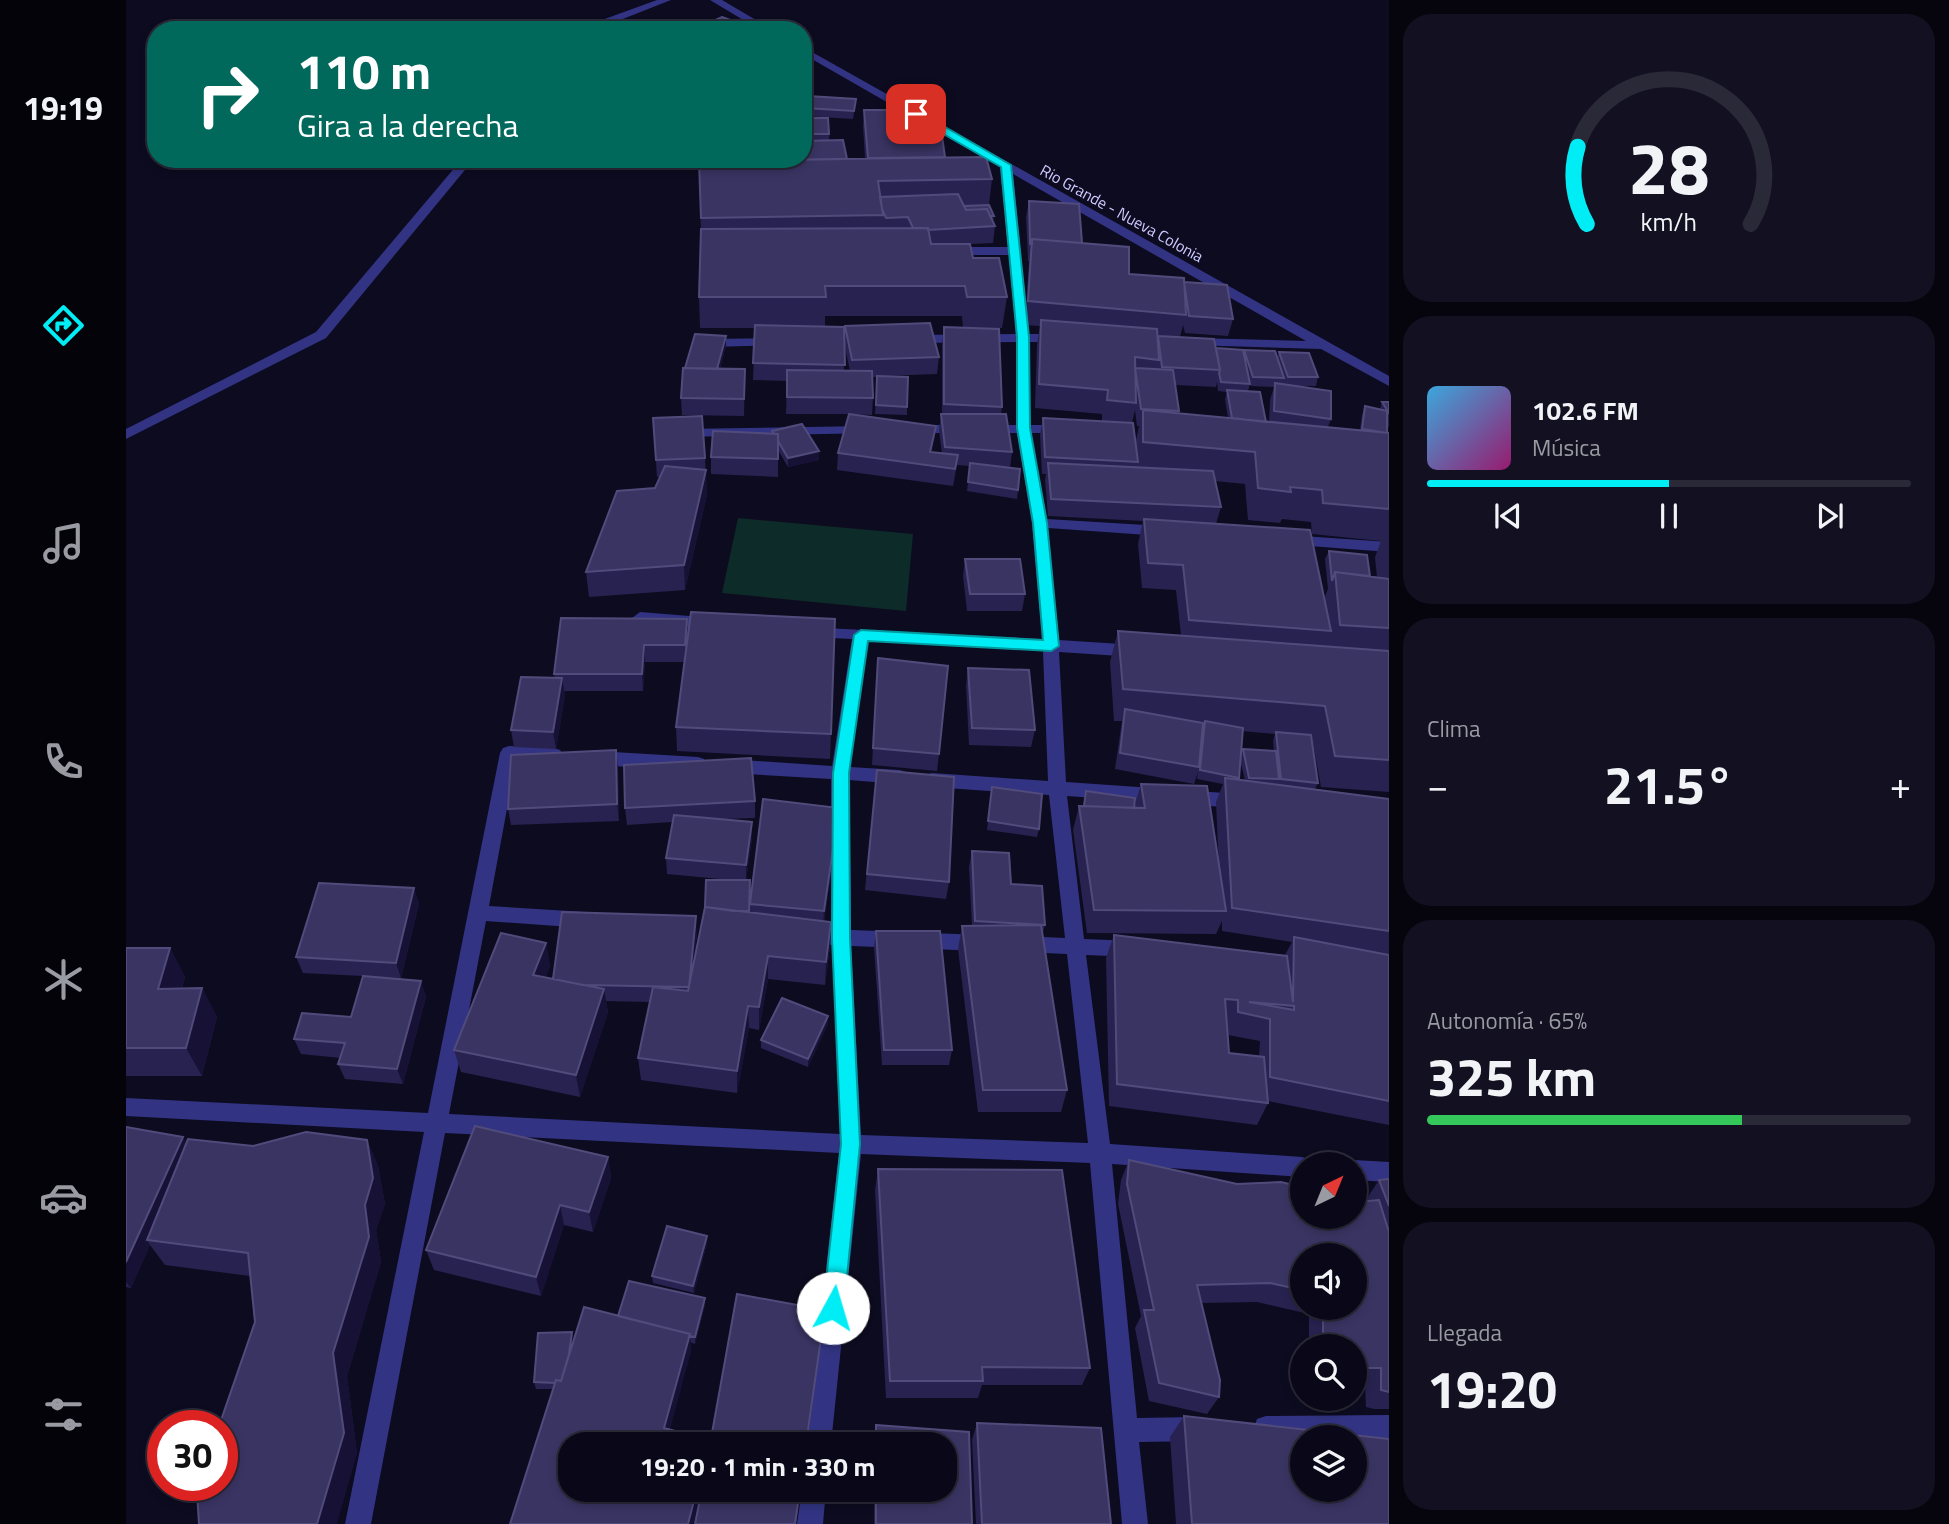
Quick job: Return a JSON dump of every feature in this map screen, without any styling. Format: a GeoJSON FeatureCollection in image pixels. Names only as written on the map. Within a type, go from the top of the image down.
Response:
{"type":"FeatureCollection","features":[{"type":"Feature","properties":{"kind":"street"},"geometry":{"type":"LineString","coordinates":[[609,21],[666,0]]}},
{"type":"Feature","properties":{"kind":"street"},"geometry":{"type":"LineString","coordinates":[[715,0],[752,21]]}},
{"type":"Feature","properties":{"kind":"street","name":"Rio Grande - Nueva Colonia"},"geometry":{"type":"LineString","coordinates":[[812,55],[1389,382]]}},
{"type":"Feature","properties":{"kind":"street"},"geometry":{"type":"LineString","coordinates":[[1006,165],[1001,185],[1014,251],[1023,337],[1023,428],[1040,523],[1051,646],[1057,790],[1078,946],[1100,1153],[1135,1524]]}},
{"type":"Feature","properties":{"kind":"street"},"geometry":{"type":"LineString","coordinates":[[126,435],[321,335],[460,168]]}},
{"type":"Feature","properties":{"kind":"street"},"geometry":{"type":"LineString","coordinates":[[931,251],[1014,251]]}},
{"type":"Feature","properties":{"kind":"street"},"geometry":{"type":"LineString","coordinates":[[901,340],[1023,337],[1078,339]]}},
{"type":"Feature","properties":{"kind":"street"},"geometry":{"type":"LineString","coordinates":[[711,343],[792,341]]}},
{"type":"Feature","properties":{"kind":"street"},"geometry":{"type":"LineString","coordinates":[[1174,341],[1325,346]]}},
{"type":"Feature","properties":{"kind":"street"},"geometry":{"type":"LineString","coordinates":[[678,433],[1023,428],[1077,430]]}},
{"type":"Feature","properties":{"kind":"street"},"geometry":{"type":"LineString","coordinates":[[1040,523],[1180,533]]}},
{"type":"Feature","properties":{"kind":"street"},"geometry":{"type":"LineString","coordinates":[[1277,539],[1389,547]]}},
{"type":"Feature","properties":{"kind":"street"},"geometry":{"type":"LineString","coordinates":[[640,618],[737,626]]}},
{"type":"Feature","properties":{"kind":"street"},"geometry":{"type":"LineString","coordinates":[[792,630],[1160,652]]}},
{"type":"Feature","properties":{"kind":"street"},"geometry":{"type":"LineString","coordinates":[[820,1432],[851,1144],[841,938],[841,773],[861,635]]}},
{"type":"Feature","properties":{"kind":"street"},"geometry":{"type":"LineString","coordinates":[[358,1524],[509,753],[1251,802]]}},
{"type":"Feature","properties":{"kind":"street"},"geometry":{"type":"LineString","coordinates":[[477,913],[598,921]]}},
{"type":"Feature","properties":{"kind":"street"},"geometry":{"type":"LineString","coordinates":[[787,935],[1158,950]]}},
{"type":"Feature","properties":{"kind":"street"},"geometry":{"type":"LineString","coordinates":[[126,1107],[851,1144],[1100,1153],[1290,1166]]}},
{"type":"Feature","properties":{"kind":"street"},"geometry":{"type":"LineString","coordinates":[[1367,1171],[1389,1172]]}},
{"type":"Feature","properties":{"kind":"street"},"geometry":{"type":"LineString","coordinates":[[1126,1430],[1389,1427]]}},
{"type":"Feature","properties":{"kind":"street"},"geometry":{"type":"LineString","coordinates":[[810,1524],[813,1502]]}},
{"type":"Feature","properties":{"kind":"green space"},"geometry":{"type":"Polygon","coordinates":[[[738,518],[913,534],[906,611],[722,593],[738,518]]]}},
{"type":"Feature","properties":{"kind":"building"},"geometry":{"type":"Polygon","coordinates":[[[722,17],[733,21],[713,21],[722,17]]]}},
{"type":"Feature","properties":{"kind":"building"},"geometry":{"type":"Polygon","coordinates":[[[812,96],[856,99],[854,111],[812,108],[812,96]]]}},
{"type":"Feature","properties":{"kind":"building"},"geometry":{"type":"Polygon","coordinates":[[[864,110],[900,110],[903,135],[942,136],[945,157],[868,158],[864,110]]]}},
{"type":"Feature","properties":{"kind":"building"},"geometry":{"type":"Polygon","coordinates":[[[812,118],[828,118],[829,134],[812,134],[812,118]]]}},
{"type":"Feature","properties":{"kind":"building"},"geometry":{"type":"Polygon","coordinates":[[[843,140],[847,159],[812,160],[812,141],[843,140]]]}},
{"type":"Feature","properties":{"kind":"building"},"geometry":{"type":"Polygon","coordinates":[[[986,157],[992,179],[878,181],[883,215],[701,218],[699,168],[812,168],[812,159],[986,157]]]}},
{"type":"Feature","properties":{"kind":"building"},"geometry":{"type":"Polygon","coordinates":[[[958,194],[966,210],[987,209],[995,226],[928,230],[913,228],[908,217],[886,218],[880,197],[958,194]]]}},
{"type":"Feature","properties":{"kind":"building"},"geometry":{"type":"Polygon","coordinates":[[[1029,201],[1079,204],[1082,243],[1032,239],[1030,244],[1029,201]]]}},
{"type":"Feature","properties":{"kind":"building"},"geometry":{"type":"Polygon","coordinates":[[[989,205],[994,216],[990,216],[987,209],[966,210],[964,206],[989,205]]]}},
{"type":"Feature","properties":{"kind":"building"},"geometry":{"type":"Polygon","coordinates":[[[928,228],[931,244],[970,244],[973,258],[999,258],[1007,297],[967,297],[965,286],[825,286],[826,297],[699,297],[701,229],[928,228]]]}},
{"type":"Feature","properties":{"kind":"building"},"geometry":{"type":"Polygon","coordinates":[[[1032,239],[1129,247],[1129,274],[1184,278],[1186,315],[1028,301],[1032,239]]]}},
{"type":"Feature","properties":{"kind":"building"},"geometry":{"type":"Polygon","coordinates":[[[1184,282],[1227,285],[1233,319],[1189,316],[1184,282]]]}},
{"type":"Feature","properties":{"kind":"building"},"geometry":{"type":"Polygon","coordinates":[[[1041,320],[1157,329],[1159,360],[1135,357],[1136,403],[1107,400],[1108,390],[1039,384],[1041,320]]]}},
{"type":"Feature","properties":{"kind":"building"},"geometry":{"type":"Polygon","coordinates":[[[930,323],[939,357],[852,360],[845,326],[930,323]]]}},
{"type":"Feature","properties":{"kind":"building"},"geometry":{"type":"Polygon","coordinates":[[[755,325],[844,327],[845,365],[753,363],[755,325]]]}},
{"type":"Feature","properties":{"kind":"building"},"geometry":{"type":"Polygon","coordinates":[[[944,327],[999,329],[1002,407],[944,404],[944,327]]]}},
{"type":"Feature","properties":{"kind":"building"},"geometry":{"type":"Polygon","coordinates":[[[695,334],[726,336],[717,369],[685,368],[695,334]]]}},
{"type":"Feature","properties":{"kind":"building"},"geometry":{"type":"Polygon","coordinates":[[[1158,336],[1214,339],[1220,370],[1162,367],[1158,336]]]}},
{"type":"Feature","properties":{"kind":"building"},"geometry":{"type":"Polygon","coordinates":[[[1216,348],[1243,350],[1250,384],[1221,382],[1216,348]]]}},
{"type":"Feature","properties":{"kind":"building"},"geometry":{"type":"Polygon","coordinates":[[[1244,350],[1275,351],[1284,378],[1253,377],[1244,350]]]}},
{"type":"Feature","properties":{"kind":"building"},"geometry":{"type":"Polygon","coordinates":[[[1279,352],[1309,353],[1318,377],[1288,377],[1279,352]]]}},
{"type":"Feature","properties":{"kind":"building"},"geometry":{"type":"Polygon","coordinates":[[[683,368],[745,369],[744,399],[681,398],[683,368]]]}},
{"type":"Feature","properties":{"kind":"building"},"geometry":{"type":"Polygon","coordinates":[[[1135,368],[1173,370],[1179,411],[1141,409],[1135,368]]]}},
{"type":"Feature","properties":{"kind":"building"},"geometry":{"type":"Polygon","coordinates":[[[787,370],[872,371],[873,398],[787,397],[787,370]]]}},
{"type":"Feature","properties":{"kind":"building"},"geometry":{"type":"Polygon","coordinates":[[[877,376],[908,377],[907,407],[876,405],[877,376]]]}},
{"type":"Feature","properties":{"kind":"building"},"geometry":{"type":"Polygon","coordinates":[[[1275,383],[1331,391],[1331,419],[1274,411],[1275,383]]]}},
{"type":"Feature","properties":{"kind":"building"},"geometry":{"type":"Polygon","coordinates":[[[1227,390],[1260,392],[1266,422],[1232,418],[1227,390]]]}},
{"type":"Feature","properties":{"kind":"building"},"geometry":{"type":"Polygon","coordinates":[[[1382,402],[1389,402],[1389,413],[1382,402]]]}},
{"type":"Feature","properties":{"kind":"building"},"geometry":{"type":"Polygon","coordinates":[[[1365,406],[1387,411],[1387,433],[1362,429],[1365,406]]]}},
{"type":"Feature","properties":{"kind":"building"},"geometry":{"type":"Polygon","coordinates":[[[1143,410],[1389,433],[1389,509],[1323,503],[1322,490],[1290,487],[1291,492],[1258,488],[1255,452],[1143,442],[1143,410]]]}},
{"type":"Feature","properties":{"kind":"building"},"geometry":{"type":"Polygon","coordinates":[[[849,414],[936,426],[930,452],[958,455],[955,469],[838,453],[849,414]]]}},
{"type":"Feature","properties":{"kind":"building"},"geometry":{"type":"Polygon","coordinates":[[[941,414],[1006,414],[1012,452],[945,447],[941,414]]]}},
{"type":"Feature","properties":{"kind":"building"},"geometry":{"type":"Polygon","coordinates":[[[702,416],[705,458],[656,460],[653,418],[702,416]]]}},
{"type":"Feature","properties":{"kind":"building"},"geometry":{"type":"Polygon","coordinates":[[[1043,418],[1133,423],[1138,462],[1045,457],[1043,418]]]}},
{"type":"Feature","properties":{"kind":"building"},"geometry":{"type":"Polygon","coordinates":[[[802,424],[819,451],[788,458],[778,441],[778,434],[772,431],[802,424]]]}},
{"type":"Feature","properties":{"kind":"building"},"geometry":{"type":"Polygon","coordinates":[[[713,431],[778,434],[778,459],[711,457],[713,431]]]}},
{"type":"Feature","properties":{"kind":"building"},"geometry":{"type":"Polygon","coordinates":[[[970,463],[1020,469],[1018,490],[968,482],[970,463]]]}},
{"type":"Feature","properties":{"kind":"building"},"geometry":{"type":"Polygon","coordinates":[[[1048,463],[1213,471],[1221,507],[1051,499],[1048,463]]]}},
{"type":"Feature","properties":{"kind":"building"},"geometry":{"type":"Polygon","coordinates":[[[665,466],[706,470],[684,565],[586,572],[617,491],[655,488],[665,466]]]}},
{"type":"Feature","properties":{"kind":"building"},"geometry":{"type":"Polygon","coordinates":[[[1144,519],[1310,530],[1331,631],[1189,620],[1183,565],[1148,563],[1144,519]]]}},
{"type":"Feature","properties":{"kind":"building"},"geometry":{"type":"Polygon","coordinates":[[[1329,551],[1367,555],[1370,576],[1335,572],[1332,581],[1329,551]]]}},
{"type":"Feature","properties":{"kind":"building"},"geometry":{"type":"Polygon","coordinates":[[[965,559],[1020,559],[1025,594],[970,594],[965,559]]]}},
{"type":"Feature","properties":{"kind":"building"},"geometry":{"type":"Polygon","coordinates":[[[1335,572],[1389,579],[1389,628],[1340,625],[1335,572]]]}},
{"type":"Feature","properties":{"kind":"building"},"geometry":{"type":"Polygon","coordinates":[[[691,612],[835,619],[831,734],[676,727],[691,612]]]}},
{"type":"Feature","properties":{"kind":"building"},"geometry":{"type":"Polygon","coordinates":[[[561,618],[687,619],[685,645],[644,645],[642,674],[554,674],[561,618]]]}},
{"type":"Feature","properties":{"kind":"building"},"geometry":{"type":"Polygon","coordinates":[[[1118,631],[1389,651],[1389,760],[1335,756],[1325,706],[1123,689],[1118,631]]]}},
{"type":"Feature","properties":{"kind":"building"},"geometry":{"type":"Polygon","coordinates":[[[878,658],[948,666],[939,754],[873,748],[878,658]]]}},
{"type":"Feature","properties":{"kind":"building"},"geometry":{"type":"Polygon","coordinates":[[[968,668],[1029,670],[1035,730],[972,728],[968,668]]]}},
{"type":"Feature","properties":{"kind":"building"},"geometry":{"type":"Polygon","coordinates":[[[521,677],[562,678],[553,732],[511,730],[521,677]]]}},
{"type":"Feature","properties":{"kind":"building"},"geometry":{"type":"Polygon","coordinates":[[[1125,709],[1203,723],[1199,767],[1120,753],[1125,709]]]}},
{"type":"Feature","properties":{"kind":"building"},"geometry":{"type":"Polygon","coordinates":[[[1205,721],[1243,728],[1239,778],[1200,770],[1205,721]]]}},
{"type":"Feature","properties":{"kind":"building"},"geometry":{"type":"Polygon","coordinates":[[[1276,732],[1311,735],[1318,783],[1281,779],[1276,732]]]}},
{"type":"Feature","properties":{"kind":"building"},"geometry":{"type":"Polygon","coordinates":[[[1243,749],[1276,751],[1279,779],[1249,778],[1243,749]]]}},
{"type":"Feature","properties":{"kind":"building"},"geometry":{"type":"Polygon","coordinates":[[[616,750],[617,804],[508,809],[511,755],[616,750]]]}},
{"type":"Feature","properties":{"kind":"building"},"geometry":{"type":"Polygon","coordinates":[[[751,758],[755,801],[625,808],[624,765],[751,758]]]}},
{"type":"Feature","properties":{"kind":"building"},"geometry":{"type":"Polygon","coordinates":[[[877,770],[954,777],[949,882],[867,874],[877,770]]]}},
{"type":"Feature","properties":{"kind":"building"},"geometry":{"type":"Polygon","coordinates":[[[1225,778],[1389,799],[1389,931],[1232,908],[1225,778]]]}},
{"type":"Feature","properties":{"kind":"building"},"geometry":{"type":"Polygon","coordinates":[[[1141,784],[1207,786],[1226,911],[1094,910],[1079,806],[1145,808],[1141,784]]]}},
{"type":"Feature","properties":{"kind":"building"},"geometry":{"type":"Polygon","coordinates":[[[992,787],[1042,794],[1039,829],[988,821],[992,787]]]}},
{"type":"Feature","properties":{"kind":"building"},"geometry":{"type":"Polygon","coordinates":[[[1086,791],[1135,798],[1134,808],[1084,806],[1086,791]]]}},
{"type":"Feature","properties":{"kind":"building"},"geometry":{"type":"Polygon","coordinates":[[[763,799],[839,808],[824,911],[750,904],[763,799]]]}},
{"type":"Feature","properties":{"kind":"building"},"geometry":{"type":"Polygon","coordinates":[[[674,815],[752,822],[746,865],[666,858],[674,815]]]}},
{"type":"Feature","properties":{"kind":"building"},"geometry":{"type":"Polygon","coordinates":[[[972,851],[1009,853],[1011,884],[1042,886],[1045,925],[975,921],[972,851]]]}},
{"type":"Feature","properties":{"kind":"building"},"geometry":{"type":"Polygon","coordinates":[[[706,880],[750,880],[749,911],[705,907],[706,880]]]}},
{"type":"Feature","properties":{"kind":"building"},"geometry":{"type":"Polygon","coordinates":[[[319,883],[414,888],[396,963],[296,957],[319,883]]]}},
{"type":"Feature","properties":{"kind":"building"},"geometry":{"type":"Polygon","coordinates":[[[705,907],[831,922],[826,962],[768,956],[759,1007],[748,1006],[737,1071],[638,1058],[653,987],[688,991],[705,907]]]}},
{"type":"Feature","properties":{"kind":"building"},"geometry":{"type":"Polygon","coordinates":[[[562,912],[696,916],[689,987],[583,985],[553,979],[562,912]]]}},
{"type":"Feature","properties":{"kind":"building"},"geometry":{"type":"Polygon","coordinates":[[[1041,925],[1067,1090],[983,1090],[962,926],[1041,925]]]}},
{"type":"Feature","properties":{"kind":"building"},"geometry":{"type":"Polygon","coordinates":[[[876,931],[940,931],[952,1050],[884,1050],[876,931]]]}},
{"type":"Feature","properties":{"kind":"building"},"geometry":{"type":"Polygon","coordinates":[[[501,933],[546,943],[533,975],[604,989],[576,1075],[454,1050],[501,933]]]}},
{"type":"Feature","properties":{"kind":"building"},"geometry":{"type":"Polygon","coordinates":[[[1114,935],[1287,956],[1293,1002],[1294,937],[1389,955],[1389,1101],[1270,1077],[1270,1019],[1238,1012],[1238,1000],[1225,999],[1229,1053],[1264,1057],[1268,1103],[1117,1084],[1114,935]],[[1249,1002],[1294,1010],[1294,1006],[1249,1002]]]}},
{"type":"Feature","properties":{"kind":"building"},"geometry":{"type":"Polygon","coordinates":[[[126,948],[170,948],[158,989],[202,988],[186,1048],[126,1048],[126,948]]]}},
{"type":"Feature","properties":{"kind":"building"},"geometry":{"type":"Polygon","coordinates":[[[363,976],[421,981],[397,1069],[338,1064],[345,1043],[294,1039],[302,1013],[351,1017],[363,976]]]}},
{"type":"Feature","properties":{"kind":"building"},"geometry":{"type":"Polygon","coordinates":[[[782,998],[828,1016],[808,1059],[761,1040],[782,998]]]}},
{"type":"Feature","properties":{"kind":"building"},"geometry":{"type":"Polygon","coordinates":[[[475,1126],[608,1157],[589,1212],[560,1205],[536,1277],[426,1250],[475,1126]]]}},
{"type":"Feature","properties":{"kind":"building"},"geometry":{"type":"Polygon","coordinates":[[[126,1127],[183,1137],[126,1262],[126,1127]]]}},
{"type":"Feature","properties":{"kind":"building"},"geometry":{"type":"Polygon","coordinates":[[[306,1132],[367,1140],[373,1178],[365,1205],[369,1237],[333,1353],[344,1433],[317,1524],[199,1524],[198,1501],[238,1501],[238,1410],[225,1410],[255,1322],[248,1253],[147,1240],[188,1139],[253,1146],[306,1132]]]}},
{"type":"Feature","properties":{"kind":"building"},"geometry":{"type":"Polygon","coordinates":[[[1129,1160],[1237,1184],[1281,1182],[1290,1184],[1290,1229],[1367,1229],[1367,1201],[1379,1200],[1389,1232],[1389,1392],[1381,1390],[1381,1368],[1367,1368],[1367,1334],[1323,1334],[1323,1320],[1367,1320],[1367,1243],[1290,1243],[1290,1287],[1270,1283],[1197,1285],[1220,1380],[1219,1397],[1159,1383],[1144,1310],[1154,1310],[1127,1184],[1129,1160]]]}},
{"type":"Feature","properties":{"kind":"building"},"geometry":{"type":"Polygon","coordinates":[[[878,1169],[1062,1170],[1090,1368],[982,1367],[983,1381],[890,1381],[878,1169]]]}},
{"type":"Feature","properties":{"kind":"building"},"geometry":{"type":"Polygon","coordinates":[[[1389,1179],[1389,1206],[1379,1180],[1389,1179]]]}},
{"type":"Feature","properties":{"kind":"building"},"geometry":{"type":"Polygon","coordinates":[[[667,1226],[707,1236],[693,1286],[652,1276],[667,1226]]]}},
{"type":"Feature","properties":{"kind":"building"},"geometry":{"type":"Polygon","coordinates":[[[629,1281],[705,1298],[695,1337],[618,1316],[629,1281]]]}},
{"type":"Feature","properties":{"kind":"building"},"geometry":{"type":"Polygon","coordinates":[[[737,1294],[825,1310],[808,1432],[712,1432],[737,1294]]]}},
{"type":"Feature","properties":{"kind":"building"},"geometry":{"type":"Polygon","coordinates":[[[584,1307],[690,1334],[664,1428],[679,1432],[558,1432],[558,1502],[694,1502],[688,1524],[510,1524],[556,1380],[561,1381],[584,1307]]]}},
{"type":"Feature","properties":{"kind":"building"},"geometry":{"type":"Polygon","coordinates":[[[572,1332],[561,1381],[534,1382],[538,1333],[572,1332]]]}},
{"type":"Feature","properties":{"kind":"building"},"geometry":{"type":"Polygon","coordinates":[[[1184,1416],[1290,1428],[1290,1502],[1367,1502],[1367,1437],[1389,1439],[1389,1524],[1192,1524],[1184,1416]]]}},
{"type":"Feature","properties":{"kind":"building"},"geometry":{"type":"Polygon","coordinates":[[[977,1423],[1101,1428],[1111,1524],[982,1524],[977,1423]]]}},
{"type":"Feature","properties":{"kind":"building"},"geometry":{"type":"Polygon","coordinates":[[[876,1425],[969,1432],[972,1524],[876,1524],[876,1502],[957,1502],[957,1432],[876,1432],[876,1425]]]}},
{"type":"Feature","properties":{"kind":"building"},"geometry":{"type":"Polygon","coordinates":[[[699,1502],[798,1502],[795,1524],[695,1524],[699,1502]]]}},
{"type":"Feature","properties":{"kind":"route"},"geometry":{"type":"LineString","coordinates":[[833,1308],[851,1144],[841,938],[841,773],[861,635],[1051,646],[1040,523],[1023,428],[1023,337],[1006,165],[916,114]]}}]}
